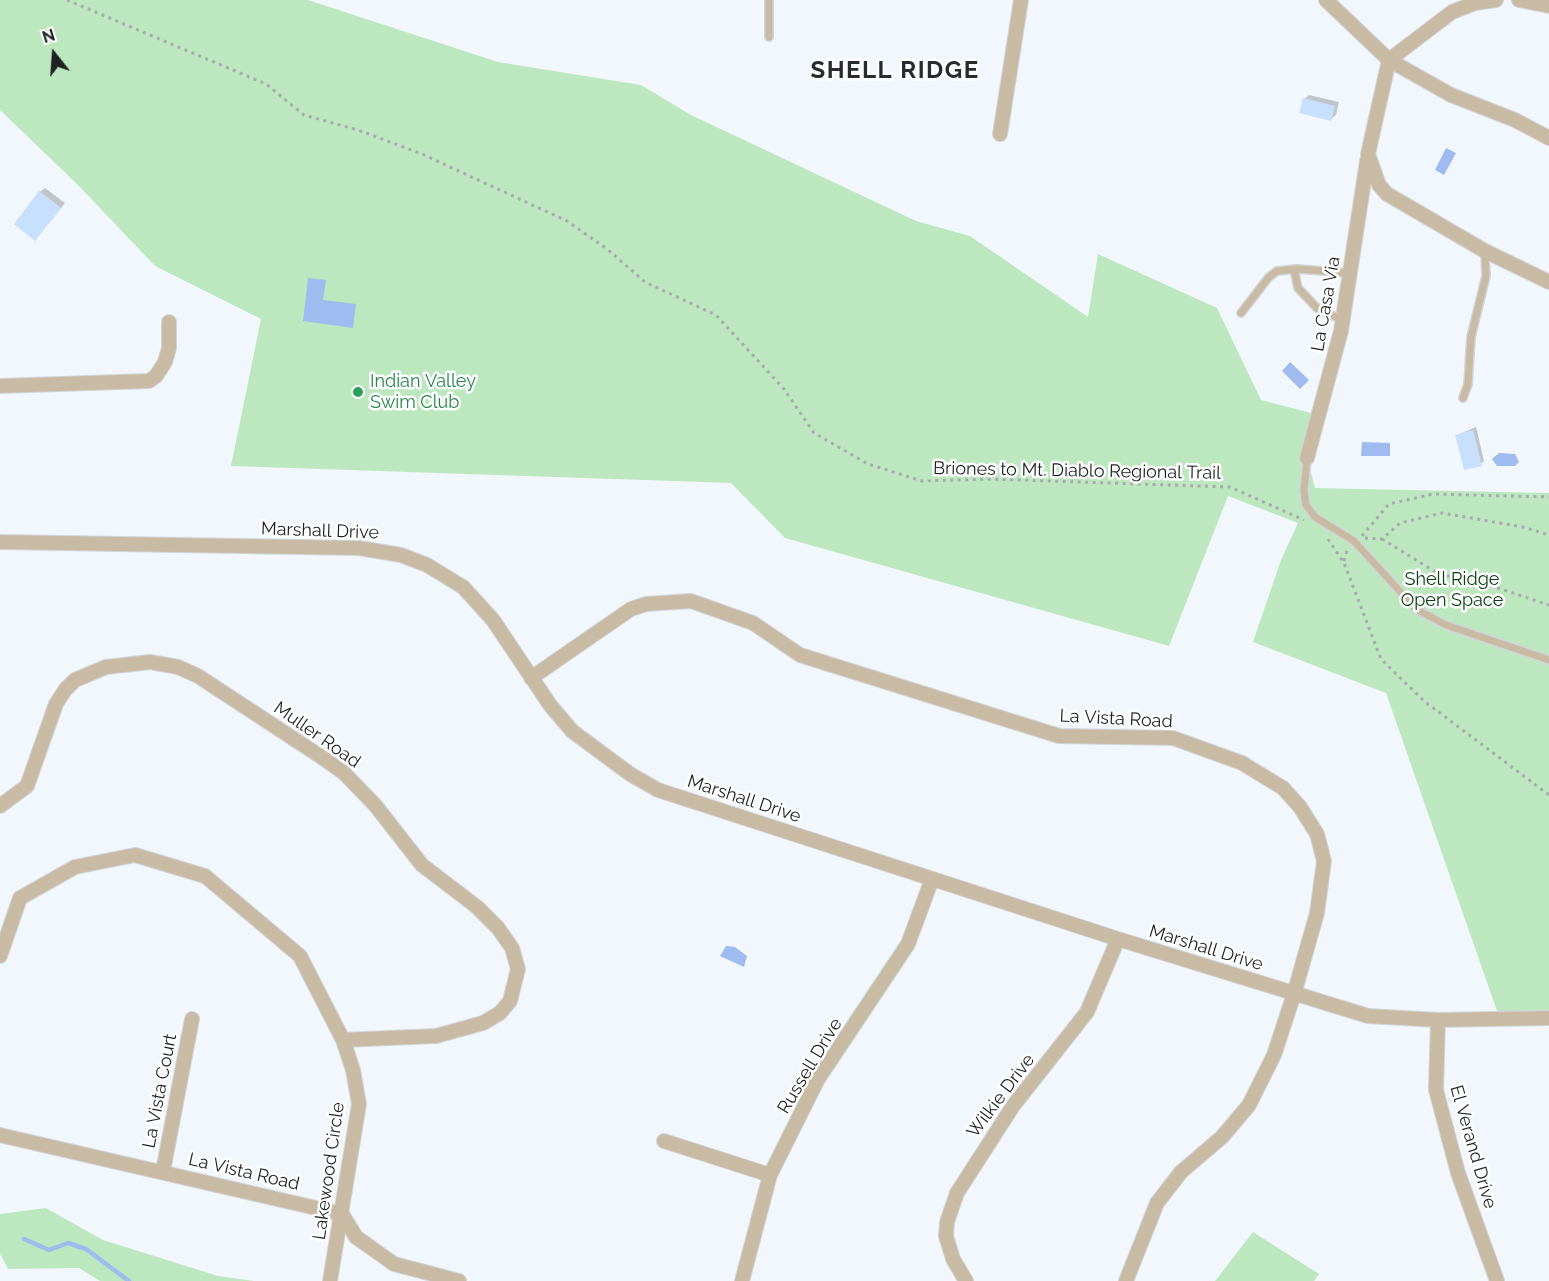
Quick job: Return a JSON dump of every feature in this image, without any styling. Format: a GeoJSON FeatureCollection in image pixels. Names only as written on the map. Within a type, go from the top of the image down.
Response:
{"type":"FeatureCollection","features":[{"type":"Feature","properties":{"kind":"street"},"geometry":{"type":"LineString","coordinates":[[1000,134],[1021,0]]}},
{"type":"Feature","properties":{"kind":"street"},"geometry":{"type":"LineString","coordinates":[[1326,0],[1389,60],[1451,95],[1515,120],[1549,138]]}},
{"type":"Feature","properties":{"kind":"street"},"geometry":{"type":"LineString","coordinates":[[1389,60],[1452,12],[1475,3],[1496,0]]}},
{"type":"Feature","properties":{"kind":"street"},"geometry":{"type":"LineString","coordinates":[[1519,0],[1549,6]]}},
{"type":"Feature","properties":{"kind":"street","name":"La Casa Via"},"geometry":{"type":"LineString","coordinates":[[1308,458],[1344,318],[1368,154],[1389,60]]}},
{"type":"Feature","properties":{"kind":"street"},"geometry":{"type":"LineString","coordinates":[[1368,154],[1374,176],[1387,194],[1485,251],[1549,282]]}},
{"type":"Feature","properties":{"kind":"street"},"geometry":{"type":"LineString","coordinates":[[0,386],[149,381],[156,376],[165,362],[169,348],[169,322]]}},
{"type":"Feature","properties":{"kind":"street","name":"Marshall Drive"},"geometry":{"type":"LineString","coordinates":[[0,542],[381,550],[427,564],[464,587],[493,620],[531,678],[572,731],[630,774],[658,790],[1118,939],[1368,1016],[1438,1020],[1549,1018]]}},
{"type":"Feature","properties":{"kind":"street","name":"La Vista Road"},"geometry":{"type":"LineString","coordinates":[[531,678],[631,609],[646,604],[691,601],[753,623],[800,655],[1059,736],[1173,738],[1242,763],[1282,788],[1300,807],[1317,834],[1324,861],[1317,913],[1294,994],[1274,1055],[1249,1105],[1222,1137],[1181,1172],[1157,1203],[1126,1281]]}},
{"type":"Feature","properties":{"kind":"street","name":"Muller Road"},"geometry":{"type":"LineString","coordinates":[[0,806],[27,786],[56,704],[65,690],[75,680],[105,667],[150,662],[178,667],[198,676],[323,758],[344,773],[375,805],[422,865],[477,907],[498,928],[512,948],[518,969],[510,1001],[500,1012],[483,1023],[436,1036],[343,1040]]}},
{"type":"Feature","properties":{"kind":"street","name":"Lakewood Circle"},"geometry":{"type":"LineString","coordinates":[[0,956],[20,898],[75,867],[135,855],[205,876],[300,956],[343,1040],[353,1070],[359,1104],[330,1281]]}},
{"type":"Feature","properties":{"kind":"street","name":"Russell Drive"},"geometry":{"type":"LineString","coordinates":[[742,1281],[770,1175],[818,1079],[908,944],[932,879]]}},
{"type":"Feature","properties":{"kind":"street","name":"Wilkie Drive"},"geometry":{"type":"LineString","coordinates":[[966,1281],[953,1259],[946,1236],[947,1222],[957,1193],[1013,1106],[1087,1012],[1118,939]]}},
{"type":"Feature","properties":{"kind":"street","name":"La Vista Court"},"geometry":{"type":"LineString","coordinates":[[163,1171],[192,1019]]}},
{"type":"Feature","properties":{"kind":"street","name":"El Verand Drive"},"geometry":{"type":"LineString","coordinates":[[1438,1020],[1436,1090],[1458,1173],[1497,1281]]}},
{"type":"Feature","properties":{"kind":"street","name":"La Vista Road"},"geometry":{"type":"LineString","coordinates":[[0,1135],[342,1214]]}},
{"type":"Feature","properties":{"kind":"street"},"geometry":{"type":"LineString","coordinates":[[664,1142],[770,1175]]}},
{"type":"Feature","properties":{"kind":"street"},"geometry":{"type":"LineString","coordinates":[[342,1214],[356,1237],[394,1264],[459,1281]]}},
{"type":"Feature","properties":{"kind":"lane"},"geometry":{"type":"LineString","coordinates":[[769,0],[769,37]]}},
{"type":"Feature","properties":{"kind":"lane"},"geometry":{"type":"LineString","coordinates":[[1463,398],[1468,384],[1472,337],[1486,276],[1485,251]]}},
{"type":"Feature","properties":{"kind":"lane"},"geometry":{"type":"LineString","coordinates":[[1241,312],[1269,277],[1284,269],[1350,273]]}},
{"type":"Feature","properties":{"kind":"lane"},"geometry":{"type":"LineString","coordinates":[[1294,269],[1298,288],[1317,308],[1328,315],[1344,318]]}},
{"type":"Feature","properties":{"kind":"lane"},"geometry":{"type":"LineString","coordinates":[[1308,458],[1304,491],[1306,505],[1315,517],[1357,539],[1416,609],[1428,617],[1549,660]]}},
{"type":"Feature","properties":{"kind":"path","name":"Briones to Mt. Diablo Regional Trail"},"geometry":{"type":"LineString","coordinates":[[67,0],[266,84],[304,115],[358,130],[422,154],[567,221],[607,249],[645,282],[716,315],[784,389],[814,433],[868,464],[922,481],[991,479],[1140,486],[1230,487],[1307,522]]}},
{"type":"Feature","properties":{"kind":"path"},"geometry":{"type":"LineString","coordinates":[[1344,563],[1347,549],[1389,504],[1433,494],[1549,497]]}},
{"type":"Feature","properties":{"kind":"path"},"geometry":{"type":"LineString","coordinates":[[1382,539],[1400,523],[1442,513],[1523,527],[1549,535]]}},
{"type":"Feature","properties":{"kind":"path"},"geometry":{"type":"LineString","coordinates":[[1325,534],[1344,563],[1381,659],[1424,701],[1549,795]]}},
{"type":"Feature","properties":{"kind":"path"},"geometry":{"type":"LineString","coordinates":[[1357,539],[1382,539],[1442,576],[1462,576],[1549,605]]}},
{"type":"Feature","properties":{"kind":"green space","name":"Shell Ridge Open Space"},"geometry":{"type":"Polygon","coordinates":[[[0,0],[308,0],[498,62],[641,85],[691,115],[916,221],[970,236],[1088,317],[1098,254],[1217,308],[1261,400],[1319,415],[1307,458],[1315,488],[1549,493],[1549,1014],[1497,1011],[1386,693],[1253,642],[1281,560],[1298,523],[1228,496],[1169,646],[785,538],[731,483],[231,466],[261,319],[155,266],[79,186],[0,110],[0,0]]]}},
{"type":"Feature","properties":{"kind":"green space"},"geometry":{"type":"Polygon","coordinates":[[[46,1208],[103,1240],[218,1276],[254,1281],[100,1281],[79,1268],[8,1269],[0,1253],[0,1214],[46,1208]]]}},
{"type":"Feature","properties":{"kind":"green space"},"geometry":{"type":"Polygon","coordinates":[[[1253,1232],[1319,1274],[1314,1281],[1215,1281],[1253,1232]]]}},
{"type":"Feature","properties":{"kind":"water"},"geometry":{"type":"Polygon","coordinates":[[[1446,148],[1456,153],[1444,175],[1435,170],[1446,148]]]}},
{"type":"Feature","properties":{"kind":"water"},"geometry":{"type":"Polygon","coordinates":[[[308,278],[326,280],[323,300],[356,304],[353,328],[303,321],[308,278]]]}},
{"type":"Feature","properties":{"kind":"water"},"geometry":{"type":"Polygon","coordinates":[[[1290,362],[1309,380],[1300,389],[1282,371],[1290,362]]]}},
{"type":"Feature","properties":{"kind":"water"},"geometry":{"type":"Polygon","coordinates":[[[1362,442],[1390,443],[1390,456],[1361,456],[1362,442]]]}},
{"type":"Feature","properties":{"kind":"water"},"geometry":{"type":"Polygon","coordinates":[[[1499,453],[1515,454],[1519,462],[1515,466],[1497,466],[1492,459],[1499,453]]]}},
{"type":"Feature","properties":{"kind":"water"},"geometry":{"type":"Polygon","coordinates":[[[726,946],[735,947],[747,956],[744,967],[720,956],[726,946]]]}},
{"type":"Feature","properties":{"kind":"building"},"geometry":{"type":"Polygon","coordinates":[[[1303,98],[1335,106],[1331,121],[1299,113],[1303,98]]]}},
{"type":"Feature","properties":{"kind":"building"},"geometry":{"type":"Polygon","coordinates":[[[39,191],[61,208],[35,241],[14,224],[39,191]]]}},
{"type":"Feature","properties":{"kind":"building"},"geometry":{"type":"Polygon","coordinates":[[[1473,430],[1482,466],[1464,470],[1455,435],[1473,430]]]}},
{"type":"Feature","properties":{"kind":"waterway"},"geometry":{"type":"LineString","coordinates":[[24,1239],[49,1250],[68,1243],[86,1249],[129,1281]]}},
{"type":"Feature","properties":{"kind":"place","name":"Indian Valley Swim Club"},"geometry":{"type":"Point","coordinates":[358,392]}},
{"type":"Feature","properties":{"kind":"district","name":"SHELL RIDGE"},"geometry":{"type":"Point","coordinates":[895,71]}}]}
